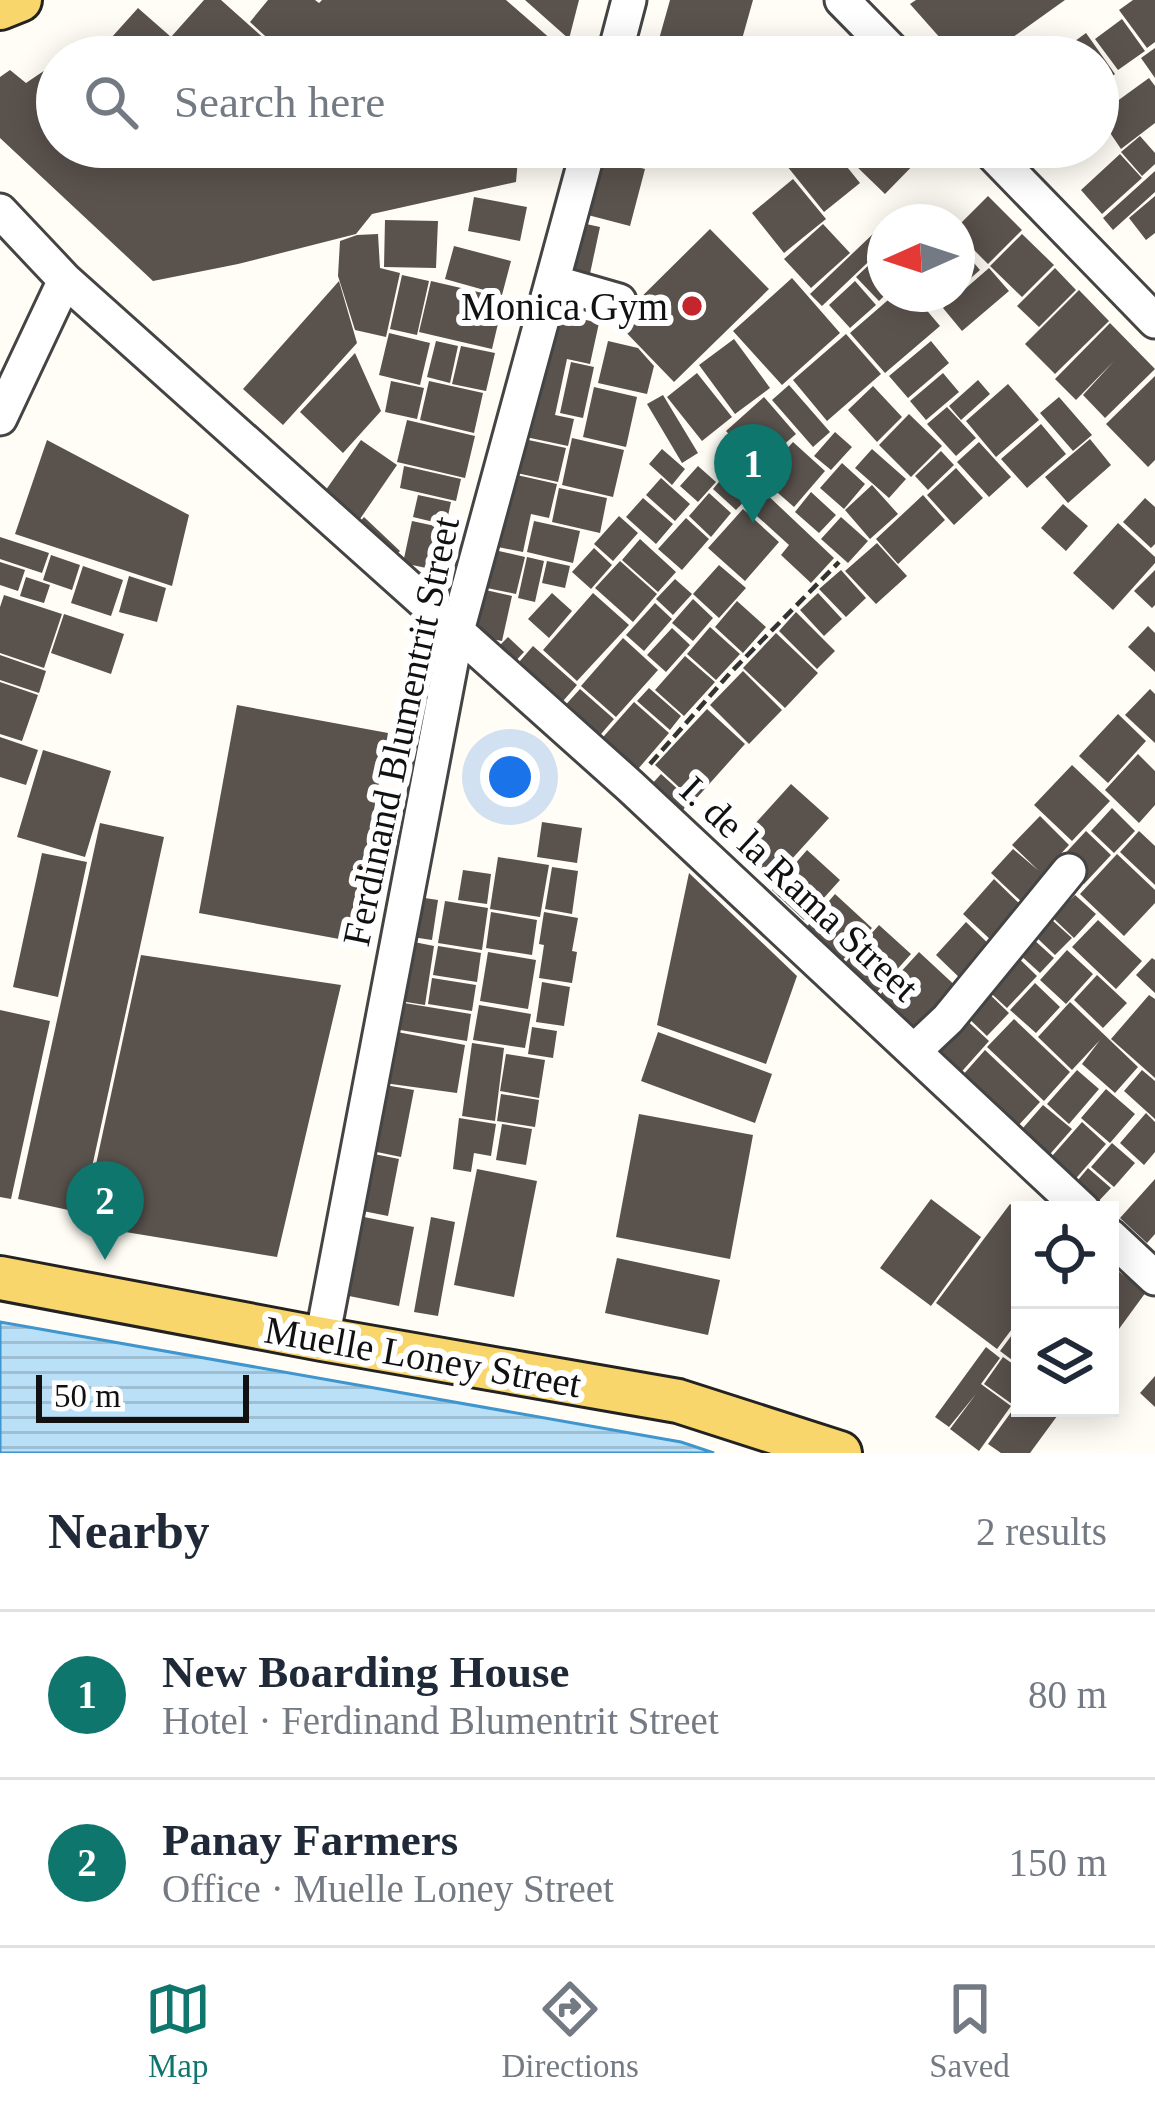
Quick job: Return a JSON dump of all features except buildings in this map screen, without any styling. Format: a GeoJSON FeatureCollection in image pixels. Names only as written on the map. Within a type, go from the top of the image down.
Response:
{"type":"FeatureCollection","features":[{"type":"Feature","properties":{"kind":"main road"},"geometry":{"type":"LineString","coordinates":[[0,8],[20,0]]}},
{"type":"Feature","properties":{"kind":"main road","name":"Muelle Loney Street"},"geometry":{"type":"LineString","coordinates":[[0,1278],[678,1401],[840,1453]]}},
{"type":"Feature","properties":{"kind":"street"},"geometry":{"type":"LineString","coordinates":[[620,36],[629,0]]}},
{"type":"Feature","properties":{"kind":"street"},"geometry":{"type":"LineString","coordinates":[[842,0],[877,36]]}},
{"type":"Feature","properties":{"kind":"street","name":"Ferdinand Blumentrit Street"},"geometry":{"type":"LineString","coordinates":[[322,1339],[457,631],[584,168]]}},
{"type":"Feature","properties":{"kind":"street"},"geometry":{"type":"LineString","coordinates":[[1006,168],[1155,321]]}},
{"type":"Feature","properties":{"kind":"street","name":"I. de la Rama Street"},"geometry":{"type":"LineString","coordinates":[[0,211],[64,280],[630,786],[1073,1201]]}},
{"type":"Feature","properties":{"kind":"street"},"geometry":{"type":"LineString","coordinates":[[0,418],[64,280]]}},
{"type":"Feature","properties":{"kind":"street"},"geometry":{"type":"LineString","coordinates":[[553,282],[619,301]]}},
{"type":"Feature","properties":{"kind":"street"},"geometry":{"type":"LineString","coordinates":[[914,1052],[948,1019],[1069,871]]}},
{"type":"Feature","properties":{"kind":"street"},"geometry":{"type":"LineString","coordinates":[[1119,1244],[1155,1278]]}},
{"type":"Feature","properties":{"kind":"path"},"geometry":{"type":"LineString","coordinates":[[630,786],[730,673],[839,562]]}},
{"type":"Feature","properties":{"kind":"water"},"geometry":{"type":"Polygon","coordinates":[[[0,1322],[681,1442],[714,1453],[0,1453],[0,1322]]]}},
{"type":"Feature","properties":{"kind":"place","name":"Monica Gym"},"geometry":{"type":"Point","coordinates":[692,306]}},
{"type":"Feature","properties":{"kind":"place","name":"New Boarding House"},"geometry":{"type":"Point","coordinates":[753,523]}},
{"type":"Feature","properties":{"kind":"place","name":"Panay Farmers"},"geometry":{"type":"Point","coordinates":[105,1260]}}]}
